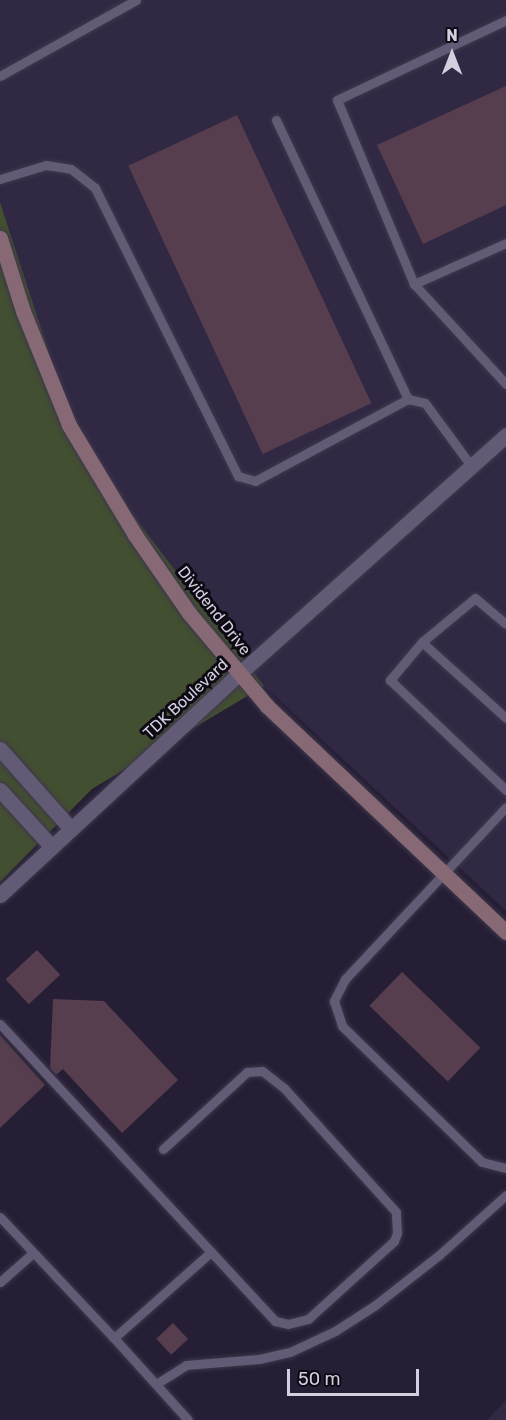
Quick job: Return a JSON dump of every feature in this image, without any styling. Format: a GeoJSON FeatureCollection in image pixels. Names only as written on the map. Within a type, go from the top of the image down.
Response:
{"type":"FeatureCollection","features":[{"type":"Feature","properties":{"kind":"street","name":"Dividend Drive"},"geometry":{"type":"LineString","coordinates":[[0,238],[23,311],[69,425],[135,535],[189,613],[240,673],[315,753],[506,932]]}},
{"type":"Feature","properties":{"kind":"street","name":"TDK Boulevard"},"geometry":{"type":"LineString","coordinates":[[0,895],[240,673],[506,435]]}},
{"type":"Feature","properties":{"kind":"street"},"geometry":{"type":"LineString","coordinates":[[0,749],[71,830]]}},
{"type":"Feature","properties":{"kind":"street"},"geometry":{"type":"LineString","coordinates":[[0,790],[52,847]]}},
{"type":"Feature","properties":{"kind":"lane"},"geometry":{"type":"LineString","coordinates":[[0,76],[136,0]]}},
{"type":"Feature","properties":{"kind":"lane"},"geometry":{"type":"LineString","coordinates":[[506,21],[337,100],[414,284],[506,384]]}},
{"type":"Feature","properties":{"kind":"lane"},"geometry":{"type":"LineString","coordinates":[[276,120],[408,399]]}},
{"type":"Feature","properties":{"kind":"lane"},"geometry":{"type":"LineString","coordinates":[[0,179],[46,165],[71,169],[95,188],[238,476],[255,481],[408,399],[425,403],[472,466]]}},
{"type":"Feature","properties":{"kind":"lane"},"geometry":{"type":"LineString","coordinates":[[414,284],[506,243]]}},
{"type":"Feature","properties":{"kind":"lane"},"geometry":{"type":"LineString","coordinates":[[506,624],[475,598],[422,642],[390,680],[506,790]]}},
{"type":"Feature","properties":{"kind":"lane"},"geometry":{"type":"LineString","coordinates":[[422,642],[506,718]]}},
{"type":"Feature","properties":{"kind":"lane"},"geometry":{"type":"LineString","coordinates":[[506,807],[445,875],[345,979],[334,1001],[342,1026],[482,1162],[506,1168]]}},
{"type":"Feature","properties":{"kind":"lane"},"geometry":{"type":"LineString","coordinates":[[0,1024],[275,1321],[300,1323],[394,1241],[399,1222],[396,1212],[284,1088],[262,1071],[247,1072],[163,1149]]}},
{"type":"Feature","properties":{"kind":"lane"},"geometry":{"type":"LineString","coordinates":[[156,1384],[186,1365],[259,1359],[290,1352],[335,1331],[439,1255],[506,1195]]}},
{"type":"Feature","properties":{"kind":"lane"},"geometry":{"type":"LineString","coordinates":[[0,1217],[188,1420]]}},
{"type":"Feature","properties":{"kind":"lane"},"geometry":{"type":"LineString","coordinates":[[114,1338],[211,1252]]}},
{"type":"Feature","properties":{"kind":"lane"},"geometry":{"type":"LineString","coordinates":[[0,1282],[33,1253]]}},
{"type":"Feature","properties":{"kind":"shaded area"},"geometry":{"type":"Polygon","coordinates":[[[0,0],[506,0],[506,911],[264,686],[79,445],[0,202],[0,0]]]}},
{"type":"Feature","properties":{"kind":"shaded area"},"geometry":{"type":"Polygon","coordinates":[[[506,1400],[506,1420],[487,1420],[506,1400]]]}},
{"type":"Feature","properties":{"kind":"green space"},"geometry":{"type":"Polygon","coordinates":[[[0,202],[79,445],[264,686],[92,789],[0,882],[0,202]]]}},
{"type":"Feature","properties":{"kind":"building"},"geometry":{"type":"Polygon","coordinates":[[[506,86],[506,205],[423,244],[377,145],[506,86]]]}},
{"type":"Feature","properties":{"kind":"building"},"geometry":{"type":"Polygon","coordinates":[[[237,115],[371,403],[263,454],[128,166],[237,115]]]}},
{"type":"Feature","properties":{"kind":"building"},"geometry":{"type":"Polygon","coordinates":[[[37,950],[60,975],[29,1004],[6,979],[37,950]]]}},
{"type":"Feature","properties":{"kind":"building"},"geometry":{"type":"Polygon","coordinates":[[[402,972],[480,1048],[448,1082],[369,1006],[402,972]]]}},
{"type":"Feature","properties":{"kind":"building"},"geometry":{"type":"Polygon","coordinates":[[[53,999],[104,1001],[178,1080],[122,1133],[63,1069],[56,1075],[50,1068],[53,999]]]}},
{"type":"Feature","properties":{"kind":"building"},"geometry":{"type":"Polygon","coordinates":[[[0,1035],[45,1085],[0,1128],[0,1035]]]}},
{"type":"Feature","properties":{"kind":"building"},"geometry":{"type":"Polygon","coordinates":[[[173,1323],[188,1339],[171,1355],[156,1339],[173,1323]]]}}]}
